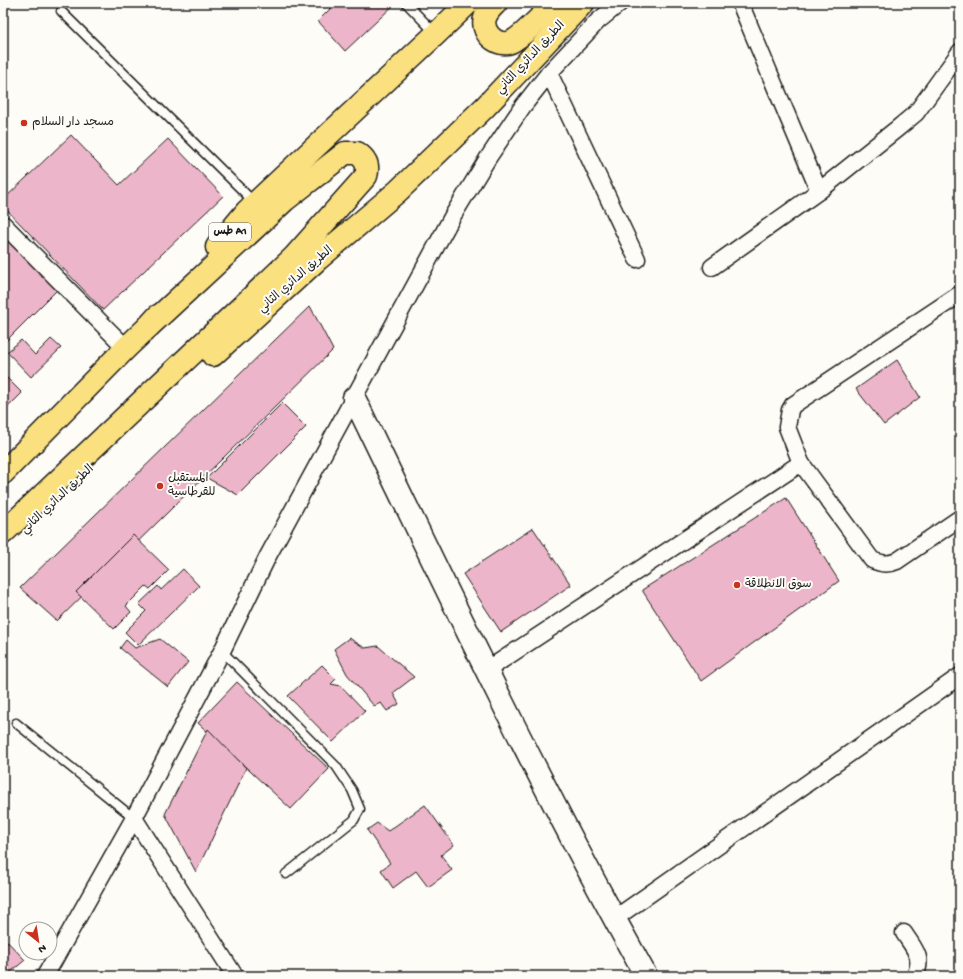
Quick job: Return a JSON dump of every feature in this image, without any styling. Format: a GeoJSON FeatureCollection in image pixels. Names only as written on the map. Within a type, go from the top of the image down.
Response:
{"type":"FeatureCollection","features":[{"type":"Feature","properties":{"kind":"highway","name":"طس A1"},"geometry":{"type":"LineString","coordinates":[[3,473],[126,348],[148,328],[247,212],[468,3]]}},
{"type":"Feature","properties":{"kind":"highway"},"geometry":{"type":"LineString","coordinates":[[496,3],[488,12],[484,24],[486,31],[495,41],[501,43],[508,43],[519,36],[555,3]]}},
{"type":"Feature","properties":{"kind":"highway","name":"الطريق الدائري الثاني"},"geometry":{"type":"LineString","coordinates":[[3,551],[252,318],[398,191],[485,107],[583,3]]}},
{"type":"Feature","properties":{"kind":"highway"},"geometry":{"type":"LineString","coordinates":[[3,534],[294,256],[366,176],[368,171],[366,161],[357,153],[345,153],[285,200],[148,328]]}},
{"type":"Feature","properties":{"kind":"street"},"geometry":{"type":"LineString","coordinates":[[45,976],[134,818],[222,651],[268,556],[452,217],[488,158],[523,106],[548,73],[598,21],[620,3]]}},
{"type":"Feature","properties":{"kind":"street"},"geometry":{"type":"LineString","coordinates":[[740,3],[819,191]]}},
{"type":"Feature","properties":{"kind":"street"},"geometry":{"type":"LineString","coordinates":[[712,267],[819,191],[916,113],[936,83],[960,52]]}},
{"type":"Feature","properties":{"kind":"street"},"geometry":{"type":"LineString","coordinates":[[548,73],[637,259]]}},
{"type":"Feature","properties":{"kind":"street"},"geometry":{"type":"LineString","coordinates":[[3,224],[126,348]]}},
{"type":"Feature","properties":{"kind":"street"},"geometry":{"type":"LineString","coordinates":[[960,294],[793,405],[790,410],[787,427],[801,463],[872,560],[882,564],[891,564],[906,556],[960,518]]}},
{"type":"Feature","properties":{"kind":"street"},"geometry":{"type":"LineString","coordinates":[[354,398],[487,670],[614,919],[646,976]]}},
{"type":"Feature","properties":{"kind":"street"},"geometry":{"type":"LineString","coordinates":[[487,670],[801,463]]}},
{"type":"Feature","properties":{"kind":"street"},"geometry":{"type":"LineString","coordinates":[[614,919],[960,676]]}},
{"type":"Feature","properties":{"kind":"street"},"geometry":{"type":"LineString","coordinates":[[134,818],[235,976]]}},
{"type":"Feature","properties":{"kind":"street"},"geometry":{"type":"LineString","coordinates":[[904,933],[918,956],[920,965],[915,976]]}},
{"type":"Feature","properties":{"kind":"lane"},"geometry":{"type":"LineString","coordinates":[[409,4],[436,34]]}},
{"type":"Feature","properties":{"kind":"lane"},"geometry":{"type":"LineString","coordinates":[[61,11],[256,203]]}},
{"type":"Feature","properties":{"kind":"lane"},"geometry":{"type":"LineString","coordinates":[[222,651],[336,766],[352,790],[360,809],[354,820],[286,874]]}},
{"type":"Feature","properties":{"kind":"lane"},"geometry":{"type":"LineString","coordinates":[[16,723],[134,818]]}},
{"type":"Feature","properties":{"kind":"building"},"geometry":{"type":"Polygon","coordinates":[[[336,3],[396,3],[345,51],[318,21],[336,3]]]}},
{"type":"Feature","properties":{"kind":"building"},"geometry":{"type":"Polygon","coordinates":[[[71,135],[119,185],[168,139],[223,196],[103,310],[3,206],[3,200],[71,135]]]}},
{"type":"Feature","properties":{"kind":"building"},"geometry":{"type":"Polygon","coordinates":[[[3,234],[58,289],[3,344],[3,234]]]}},
{"type":"Feature","properties":{"kind":"building"},"geometry":{"type":"Polygon","coordinates":[[[310,306],[333,350],[57,621],[20,588],[310,306]]]}},
{"type":"Feature","properties":{"kind":"building"},"geometry":{"type":"Polygon","coordinates":[[[51,339],[61,348],[31,377],[7,352],[21,340],[35,355],[51,339]]]}},
{"type":"Feature","properties":{"kind":"building"},"geometry":{"type":"Polygon","coordinates":[[[897,360],[920,397],[884,425],[856,389],[897,360]]]}},
{"type":"Feature","properties":{"kind":"building"},"geometry":{"type":"Polygon","coordinates":[[[3,374],[22,393],[3,412],[3,374]]]}},
{"type":"Feature","properties":{"kind":"building"},"geometry":{"type":"Polygon","coordinates":[[[282,403],[306,427],[238,495],[207,478],[282,403]]]}},
{"type":"Feature","properties":{"kind":"building"},"geometry":{"type":"Polygon","coordinates":[[[786,498],[839,581],[701,681],[642,590],[786,498]]]}},
{"type":"Feature","properties":{"kind":"building"},"geometry":{"type":"Polygon","coordinates":[[[533,528],[571,585],[501,632],[463,574],[533,528]]]}},
{"type":"Feature","properties":{"kind":"building"},"geometry":{"type":"Polygon","coordinates":[[[133,535],[169,570],[150,589],[146,586],[126,606],[131,612],[114,629],[76,592],[133,535]]]}},
{"type":"Feature","properties":{"kind":"building"},"geometry":{"type":"Polygon","coordinates":[[[183,569],[199,586],[138,645],[125,632],[146,611],[139,604],[158,586],[161,590],[183,569]]]}},
{"type":"Feature","properties":{"kind":"building"},"geometry":{"type":"Polygon","coordinates":[[[349,638],[365,648],[378,646],[414,677],[393,693],[399,704],[387,711],[381,703],[374,706],[347,674],[334,649],[349,638]]]}},
{"type":"Feature","properties":{"kind":"building"},"geometry":{"type":"Polygon","coordinates":[[[160,639],[188,662],[168,687],[120,648],[126,640],[135,648],[160,639]]]}},
{"type":"Feature","properties":{"kind":"building"},"geometry":{"type":"Polygon","coordinates":[[[322,665],[336,679],[331,684],[341,686],[365,711],[333,742],[288,696],[322,665]]]}},
{"type":"Feature","properties":{"kind":"building"},"geometry":{"type":"Polygon","coordinates":[[[237,682],[329,769],[291,809],[198,723],[237,682]]]}},
{"type":"Feature","properties":{"kind":"building"},"geometry":{"type":"Polygon","coordinates":[[[208,729],[246,768],[196,872],[165,814],[208,729]]]}},
{"type":"Feature","properties":{"kind":"building"},"geometry":{"type":"Polygon","coordinates":[[[425,805],[454,845],[441,855],[452,870],[428,887],[416,871],[393,888],[381,870],[390,863],[367,830],[377,823],[388,831],[425,805]]]}},
{"type":"Feature","properties":{"kind":"building"},"geometry":{"type":"Polygon","coordinates":[[[3,937],[18,953],[18,961],[24,961],[6,976],[3,976],[3,937]]]}},
{"type":"Feature","properties":{"kind":"place","name":"مسجد دار السلام"},"geometry":{"type":"Point","coordinates":[24,123]}},
{"type":"Feature","properties":{"kind":"place","name":"المستقبل للقرطاسية"},"geometry":{"type":"Point","coordinates":[160,486]}},
{"type":"Feature","properties":{"kind":"place","name":"سوق الانطلاقة"},"geometry":{"type":"Point","coordinates":[737,585]}}]}
